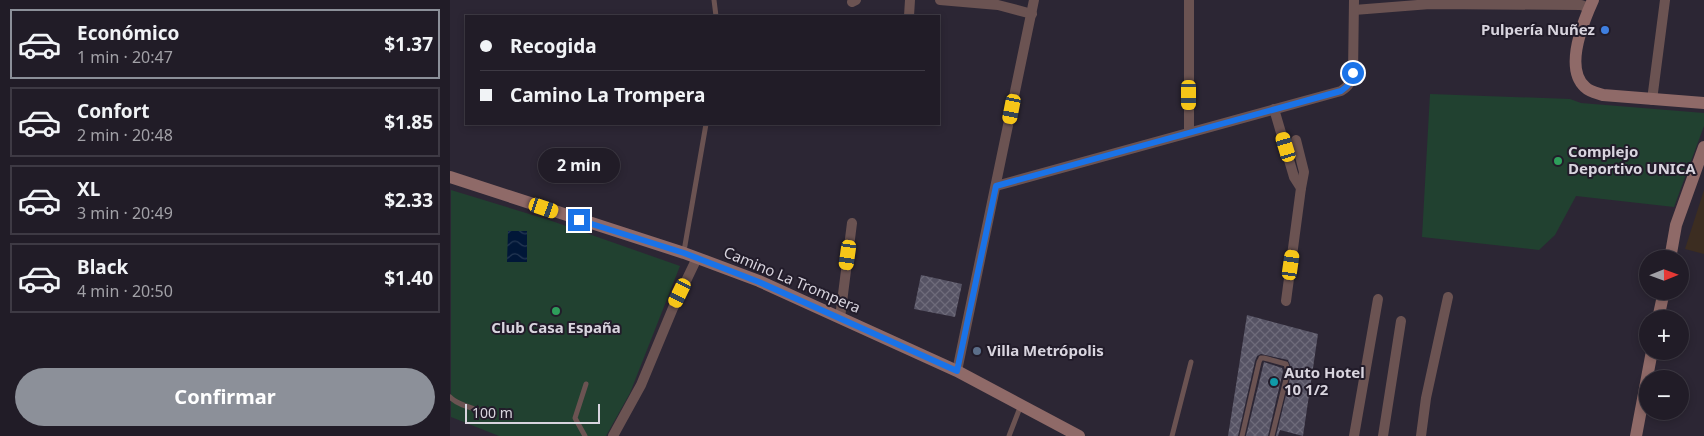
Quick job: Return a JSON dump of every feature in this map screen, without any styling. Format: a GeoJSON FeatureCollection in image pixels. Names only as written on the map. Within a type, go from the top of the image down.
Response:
{"type":"FeatureCollection","features":[{"type":"Feature","properties":{"kind":"street"},"geometry":{"type":"LineString","coordinates":[[909,15],[910,0]]}},
{"type":"Feature","properties":{"kind":"street"},"geometry":{"type":"LineString","coordinates":[[940,0],[998,5],[1032,14]]}},
{"type":"Feature","properties":{"kind":"street"},"geometry":{"type":"LineString","coordinates":[[957,371],[1034,0]]}},
{"type":"Feature","properties":{"kind":"street"},"geometry":{"type":"LineString","coordinates":[[1189,132],[1190,0]]}},
{"type":"Feature","properties":{"kind":"street"},"geometry":{"type":"LineString","coordinates":[[1652,100],[1665,0]]}},
{"type":"Feature","properties":{"kind":"street"},"geometry":{"type":"LineString","coordinates":[[996,186],[1333,94],[1347,87],[1351,82],[1353,73],[1354,5],[1591,4],[1579,38],[1575,60],[1576,74],[1584,86],[1592,92],[1603,95],[1704,103]]}},
{"type":"Feature","properties":{"kind":"street"},"geometry":{"type":"LineString","coordinates":[[1274,110],[1294,177],[1301,188]]}},
{"type":"Feature","properties":{"kind":"street"},"geometry":{"type":"LineString","coordinates":[[1286,301],[1301,188],[1304,179],[1296,140]]}},
{"type":"Feature","properties":{"kind":"street"},"geometry":{"type":"LineString","coordinates":[[1672,250],[1676,226],[1704,147]]}},
{"type":"Feature","properties":{"kind":"street","name":"Camino La Trompera"},"geometry":{"type":"LineString","coordinates":[[450,177],[684,253],[759,282],[957,371],[1079,436]]}},
{"type":"Feature","properties":{"kind":"street"},"geometry":{"type":"LineString","coordinates":[[840,318],[852,223]]}},
{"type":"Feature","properties":{"kind":"street"},"geometry":{"type":"LineString","coordinates":[[613,436],[641,386],[673,308],[697,258]]}},
{"type":"Feature","properties":{"kind":"street"},"geometry":{"type":"LineString","coordinates":[[1421,436],[1426,398],[1448,297]]}},
{"type":"Feature","properties":{"kind":"street"},"geometry":{"type":"LineString","coordinates":[[1354,436],[1378,299]]}},
{"type":"Feature","properties":{"kind":"street"},"geometry":{"type":"LineString","coordinates":[[1383,436],[1401,320]]}},
{"type":"Feature","properties":{"kind":"street"},"geometry":{"type":"LineString","coordinates":[[1636,436],[1650,360]]}},
{"type":"Feature","properties":{"kind":"lane"},"geometry":{"type":"LineString","coordinates":[[714,0],[716,15]]}},
{"type":"Feature","properties":{"kind":"lane"},"geometry":{"type":"LineString","coordinates":[[684,253],[706,125]]}},
{"type":"Feature","properties":{"kind":"lane"},"geometry":{"type":"LineString","coordinates":[[1242,436],[1259,362],[1261,358],[1264,358],[1286,364],[1288,371],[1272,436]]}},
{"type":"Feature","properties":{"kind":"lane"},"geometry":{"type":"LineString","coordinates":[[1172,436],[1191,362]]}},
{"type":"Feature","properties":{"kind":"lane"},"geometry":{"type":"LineString","coordinates":[[585,436],[574,418],[586,384]]}},
{"type":"Feature","properties":{"kind":"lane"},"geometry":{"type":"LineString","coordinates":[[450,397],[458,402],[488,413]]}},
{"type":"Feature","properties":{"kind":"lane"},"geometry":{"type":"LineString","coordinates":[[1009,436],[1021,404]]}},
{"type":"Feature","properties":{"kind":"shaded area"},"geometry":{"type":"Polygon","coordinates":[[[1704,190],[1704,254],[1685,249],[1704,190]]]}},
{"type":"Feature","properties":{"kind":"green space","name":"Complejo Deportivo UNICA"},"geometry":{"type":"Polygon","coordinates":[[[1430,94],[1570,99],[1581,103],[1704,113],[1704,126],[1674,207],[1576,196],[1555,235],[1539,250],[1422,237],[1430,94]]]}},
{"type":"Feature","properties":{"kind":"green space","name":"Club Casa España"},"geometry":{"type":"Polygon","coordinates":[[[451,190],[549,220],[680,266],[630,393],[606,436],[499,436],[451,417],[451,190]]]}},
{"type":"Feature","properties":{"kind":"water"},"geometry":{"type":"Polygon","coordinates":[[[508,231],[527,231],[527,262],[507,262],[508,231]]]}},
{"type":"Feature","properties":{"kind":"building"},"geometry":{"type":"Polygon","coordinates":[[[921,275],[962,284],[955,317],[914,309],[921,275]]]}},
{"type":"Feature","properties":{"kind":"building","name":"Auto Hotel 10 1/2"},"geometry":{"type":"Polygon","coordinates":[[[1247,315],[1318,334],[1303,436],[1280,430],[1278,436],[1276,436],[1292,370],[1288,360],[1261,354],[1257,356],[1255,361],[1238,436],[1228,436],[1247,315]]]}},
{"type":"Feature","properties":{"kind":"building"},"geometry":{"type":"Polygon","coordinates":[[[1264,362],[1282,368],[1283,371],[1268,436],[1246,436],[1264,362]]]}},
{"type":"Feature","properties":{"kind":"place","name":"Pulpería Nuñez"},"geometry":{"type":"Point","coordinates":[1605,30]}},
{"type":"Feature","properties":{"kind":"place","name":"Complejo Deportivo UNICA"},"geometry":{"type":"Point","coordinates":[1558,161]}},
{"type":"Feature","properties":{"kind":"place","name":"Club Casa España"},"geometry":{"type":"Point","coordinates":[556,311]}},
{"type":"Feature","properties":{"kind":"place","name":"Villa Metrópolis"},"geometry":{"type":"Point","coordinates":[977,351]}},
{"type":"Feature","properties":{"kind":"place","name":"Auto Hotel 10 1/2"},"geometry":{"type":"Point","coordinates":[1274,382]}},
{"type":"Feature","properties":{"kind":"route"},"geometry":{"type":"LineString","coordinates":[[579,220],[712,263],[759,282],[957,371],[996,186],[1341,91],[1351,82],[1353,73]]}}]}
